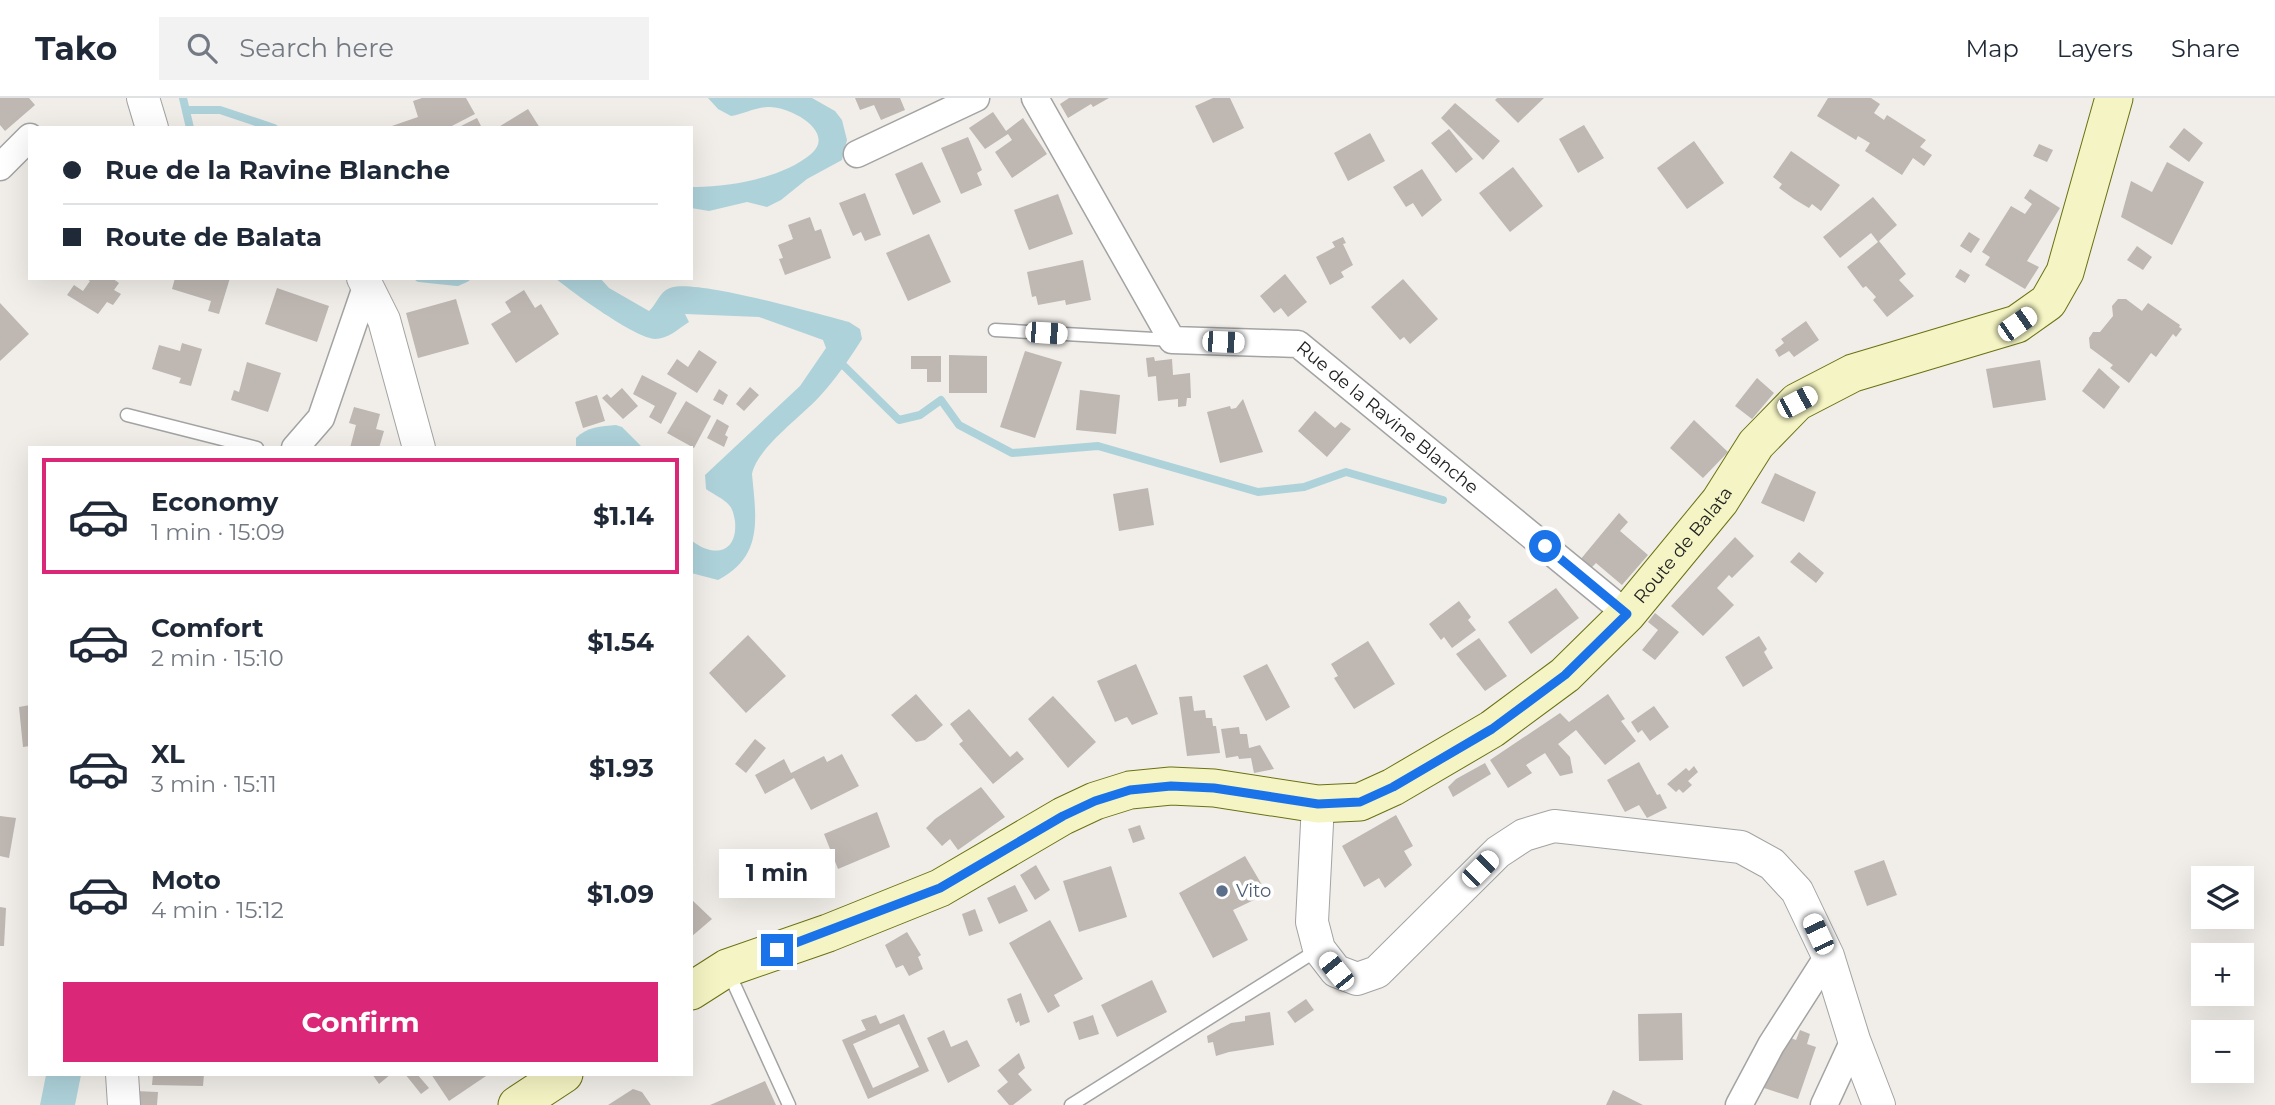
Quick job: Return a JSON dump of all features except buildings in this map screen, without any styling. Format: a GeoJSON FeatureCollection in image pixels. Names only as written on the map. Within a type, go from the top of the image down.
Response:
{"type":"FeatureCollection","features":[{"type":"Feature","properties":{"kind":"main road","name":"Route de Balata"},"geometry":{"type":"LineString","coordinates":[[693,990],[727,968],[828,933],[940,888],[1063,816],[1095,801],[1130,790],[1171,786],[1214,788],[1318,804],[1360,802],[1393,787],[1492,729],[1565,675],[1627,614],[1720,501],[1756,444],[1797,402],[1853,373],[2017,324],[2048,302],[2064,272],[2114,98]]}},
{"type":"Feature","properties":{"kind":"main road"},"geometry":{"type":"LineString","coordinates":[[517,1105],[561,1076]]}},
{"type":"Feature","properties":{"kind":"street"},"geometry":{"type":"LineString","coordinates":[[142,98],[151,126]]}},
{"type":"Feature","properties":{"kind":"street"},"geometry":{"type":"LineString","coordinates":[[857,155],[976,98]]}},
{"type":"Feature","properties":{"kind":"street"},"geometry":{"type":"LineString","coordinates":[[1035,98],[1172,340]]}},
{"type":"Feature","properties":{"kind":"street"},"geometry":{"type":"LineString","coordinates":[[0,166],[28,139]]}},
{"type":"Feature","properties":{"kind":"street"},"geometry":{"type":"LineString","coordinates":[[297,446],[321,418],[365,281]]}},
{"type":"Feature","properties":{"kind":"street"},"geometry":{"type":"LineString","coordinates":[[365,281],[384,320],[418,446]]}},
{"type":"Feature","properties":{"kind":"street","name":"Rue de la Ravine Blanche"},"geometry":{"type":"LineString","coordinates":[[1172,340],[1298,344],[1627,614]]}},
{"type":"Feature","properties":{"kind":"street"},"geometry":{"type":"LineString","coordinates":[[1318,804],[1312,922],[1319,949],[1336,971],[1357,979],[1377,972],[1497,852],[1524,835],[1554,826],[1741,847],[1772,864],[1797,891],[1828,956],[1854,1040],[1879,1105]]}},
{"type":"Feature","properties":{"kind":"street"},"geometry":{"type":"LineString","coordinates":[[1739,1105],[1772,1045],[1828,956]]}},
{"type":"Feature","properties":{"kind":"street"},"geometry":{"type":"LineString","coordinates":[[1824,1105],[1854,1040]]}},
{"type":"Feature","properties":{"kind":"street"},"geometry":{"type":"LineString","coordinates":[[122,1076],[124,1105]]}},
{"type":"Feature","properties":{"kind":"lane"},"geometry":{"type":"LineString","coordinates":[[995,330],[1172,340]]}},
{"type":"Feature","properties":{"kind":"lane"},"geometry":{"type":"LineString","coordinates":[[127,415],[249,446]]}},
{"type":"Feature","properties":{"kind":"lane"},"geometry":{"type":"LineString","coordinates":[[1071,1105],[1319,949]]}},
{"type":"Feature","properties":{"kind":"lane"},"geometry":{"type":"LineString","coordinates":[[727,968],[789,1105]]}},
{"type":"Feature","properties":{"kind":"water"},"geometry":{"type":"Polygon","coordinates":[[[708,98],[812,98],[835,111],[842,120],[847,140],[842,160],[807,179],[781,200],[767,207],[747,202],[709,211],[693,208],[693,187],[721,186],[770,175],[799,162],[818,146],[815,129],[788,111],[763,107],[731,116],[718,109],[708,98]]]}},
{"type":"Feature","properties":{"kind":"water"},"geometry":{"type":"Polygon","coordinates":[[[558,280],[602,280],[609,288],[649,311],[663,292],[683,286],[757,298],[849,322],[860,329],[862,339],[837,376],[771,443],[756,464],[752,474],[755,521],[750,548],[733,570],[718,580],[693,574],[693,542],[708,549],[722,550],[732,540],[735,521],[729,505],[706,489],[705,475],[800,386],[826,348],[823,340],[759,317],[685,314],[689,322],[669,335],[655,339],[633,331],[558,280]]]}},
{"type":"Feature","properties":{"kind":"water"},"geometry":{"type":"Polygon","coordinates":[[[600,427],[622,427],[641,446],[576,446],[576,438],[585,431],[600,427]]]}},
{"type":"Feature","properties":{"kind":"water"},"geometry":{"type":"Polygon","coordinates":[[[46,1076],[81,1076],[75,1105],[40,1105],[46,1076]]]}},
{"type":"Feature","properties":{"kind":"waterway"},"geometry":{"type":"LineString","coordinates":[[183,98],[190,126]]}},
{"type":"Feature","properties":{"kind":"waterway"},"geometry":{"type":"LineString","coordinates":[[186,110],[220,110],[268,126]]}},
{"type":"Feature","properties":{"kind":"waterway"},"geometry":{"type":"LineString","coordinates":[[438,280],[462,280]]}},
{"type":"Feature","properties":{"kind":"waterway"},"geometry":{"type":"LineString","coordinates":[[835,367],[843,365],[899,420],[920,415],[941,400],[959,425],[1012,453],[1098,446],[1258,492],[1304,487],[1346,472],[1443,500]]}},
{"type":"Feature","properties":{"kind":"place","name":"Vito"},"geometry":{"type":"Point","coordinates":[1222,891]}},
{"type":"Feature","properties":{"kind":"route"},"geometry":{"type":"LineString","coordinates":[[777,950],[828,933],[940,888],[1063,816],[1095,801],[1130,790],[1171,786],[1214,788],[1318,804],[1360,802],[1393,787],[1492,729],[1565,675],[1627,614],[1545,546]]}}]}
